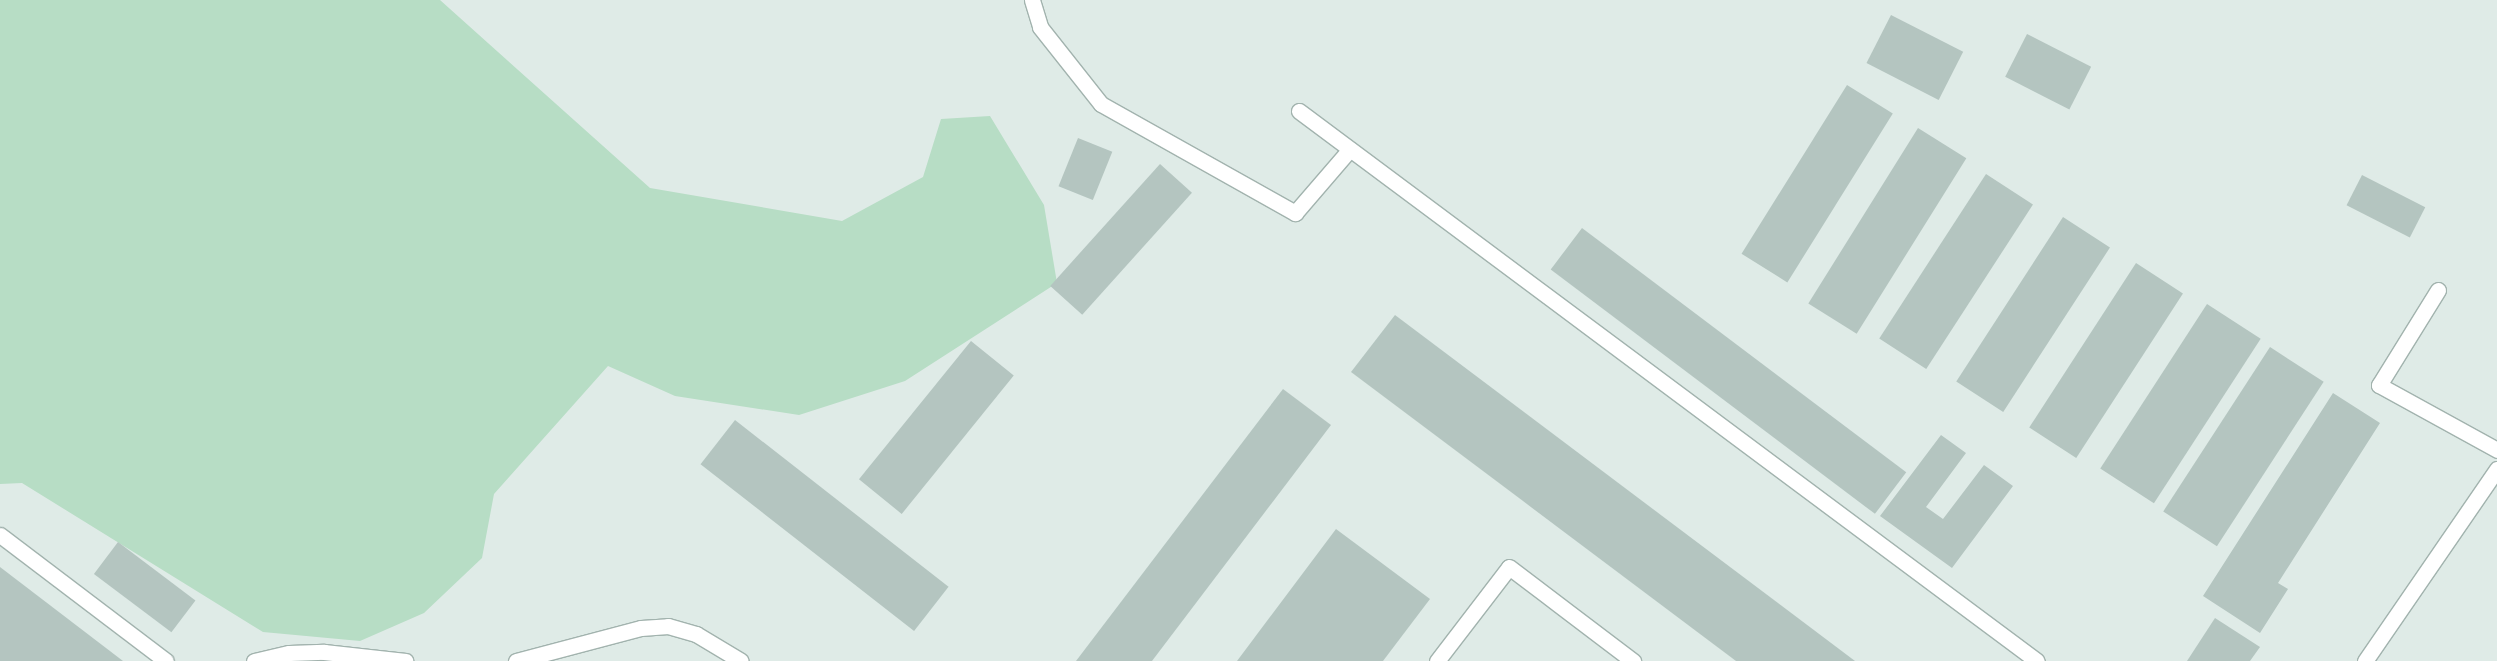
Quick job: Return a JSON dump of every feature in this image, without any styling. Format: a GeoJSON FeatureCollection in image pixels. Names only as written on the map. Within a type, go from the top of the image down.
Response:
{"type":"FeatureCollection","features":[{"type":"Feature","properties":{"kind":"lane"},"geometry":{"type":"LineString","coordinates":[[1032,0],[1040,27],[1101,104],[1295,212],[1350,149]]}},
{"type":"Feature","properties":{"kind":"lane"},"geometry":{"type":"LineString","coordinates":[[1299,111],[2036,661]]}},
{"type":"Feature","properties":{"kind":"lane"},"geometry":{"type":"LineString","coordinates":[[2438,290],[2379,385],[2497,450]]}},
{"type":"Feature","properties":{"kind":"lane"},"geometry":{"type":"LineString","coordinates":[[2365,661],[2497,469]]}},
{"type":"Feature","properties":{"kind":"lane"},"geometry":{"type":"LineString","coordinates":[[0,535],[166,661]]}},
{"type":"Feature","properties":{"kind":"lane"},"geometry":{"type":"LineString","coordinates":[[1437,661],[1509,567],[1633,661]]}},
{"type":"Feature","properties":{"kind":"lane"},"geometry":{"type":"LineString","coordinates":[[516,661],[641,628],[668,626],[696,634],[741,661]]}},
{"type":"Feature","properties":{"kind":"lane"},"geometry":{"type":"LineString","coordinates":[[254,661],[289,653],[324,652],[406,661]]}},
{"type":"Feature","properties":{"kind":"green space"},"geometry":{"type":"Polygon","coordinates":[[[0,0],[440,0],[650,188],[842,221],[923,177],[941,119],[990,116],[1044,205],[1057,283],[905,381],[799,415],[675,396],[608,366],[494,494],[482,558],[424,613],[360,641],[263,632],[22,483],[0,484],[0,0]]]}},
{"type":"Feature","properties":{"kind":"building"},"geometry":{"type":"Polygon","coordinates":[[[1891,15],[1963,52],[1939,100],[1866,63],[1891,15]]]}},
{"type":"Feature","properties":{"kind":"building"},"geometry":{"type":"Polygon","coordinates":[[[2027,34],[2091,67],[2069,109],[2005,77],[2027,34]]]}},
{"type":"Feature","properties":{"kind":"building"},"geometry":{"type":"Polygon","coordinates":[[[1847,85],[1893,114],[1787,282],[1742,254],[1847,85]]]}},
{"type":"Feature","properties":{"kind":"building"},"geometry":{"type":"Polygon","coordinates":[[[1918,128],[1966,158],[1857,334],[1808,304],[1918,128]]]}},
{"type":"Feature","properties":{"kind":"building"},"geometry":{"type":"Polygon","coordinates":[[[1078,138],[1112,152],[1093,200],[1059,186],[1078,138]]]}},
{"type":"Feature","properties":{"kind":"building"},"geometry":{"type":"Polygon","coordinates":[[[1160,164],[1192,193],[1082,315],[1050,286],[1160,164]]]}},
{"type":"Feature","properties":{"kind":"building"},"geometry":{"type":"Polygon","coordinates":[[[1986,174],[2033,204],[1926,369],[1879,338],[1986,174]]]}},
{"type":"Feature","properties":{"kind":"building"},"geometry":{"type":"Polygon","coordinates":[[[2362,175],[2425,207],[2410,238],[2347,205],[2362,175]]]}},
{"type":"Feature","properties":{"kind":"building"},"geometry":{"type":"Polygon","coordinates":[[[2063,217],[2110,247],[2003,412],[1956,381],[2063,217]]]}},
{"type":"Feature","properties":{"kind":"building"},"geometry":{"type":"Polygon","coordinates":[[[1582,228],[1906,472],[1875,514],[1551,270],[1582,228]]]}},
{"type":"Feature","properties":{"kind":"building"},"geometry":{"type":"Polygon","coordinates":[[[2136,263],[2183,293],[2076,458],[2029,427],[2136,263]]]}},
{"type":"Feature","properties":{"kind":"building"},"geometry":{"type":"Polygon","coordinates":[[[2207,304],[2261,339],[2154,503],[2100,468],[2207,304]]]}},
{"type":"Feature","properties":{"kind":"building"},"geometry":{"type":"Polygon","coordinates":[[[1395,315],[1855,661],[1736,661],[1351,372],[1395,315]]]}},
{"type":"Feature","properties":{"kind":"building"},"geometry":{"type":"Polygon","coordinates":[[[971,341],[1014,376],[902,514],[859,479],[971,341]]]}},
{"type":"Feature","properties":{"kind":"building"},"geometry":{"type":"Polygon","coordinates":[[[2270,347],[2324,382],[2217,546],[2163,511],[2270,347]]]}},
{"type":"Feature","properties":{"kind":"building"},"geometry":{"type":"Polygon","coordinates":[[[1283,389],[1331,425],[1152,661],[1076,661],[1283,389]]]}},
{"type":"Feature","properties":{"kind":"building"},"geometry":{"type":"Polygon","coordinates":[[[2333,393],[2380,423],[2278,583],[2288,589],[2260,633],[2203,596],[2333,393]]]}},
{"type":"Feature","properties":{"kind":"building"},"geometry":{"type":"Polygon","coordinates":[[[735,420],[949,587],[914,631],[701,464],[735,420]]]}},
{"type":"Feature","properties":{"kind":"building"},"geometry":{"type":"Polygon","coordinates":[[[1941,435],[1966,453],[1926,507],[1943,519],[1984,465],[2013,486],[1952,568],[1880,516],[1941,435]]]}},
{"type":"Feature","properties":{"kind":"building"},"geometry":{"type":"Polygon","coordinates":[[[1336,529],[1430,599],[1383,661],[1237,661],[1336,529]]]}},
{"type":"Feature","properties":{"kind":"building"},"geometry":{"type":"Polygon","coordinates":[[[118,542],[195,600],[171,632],[94,574],[118,542]]]}},
{"type":"Feature","properties":{"kind":"building"},"geometry":{"type":"Polygon","coordinates":[[[0,567],[123,661],[0,661],[0,567]]]}},
{"type":"Feature","properties":{"kind":"building"},"geometry":{"type":"Polygon","coordinates":[[[2215,618],[2260,647],[2250,661],[2187,661],[2215,618]]]}}]}
